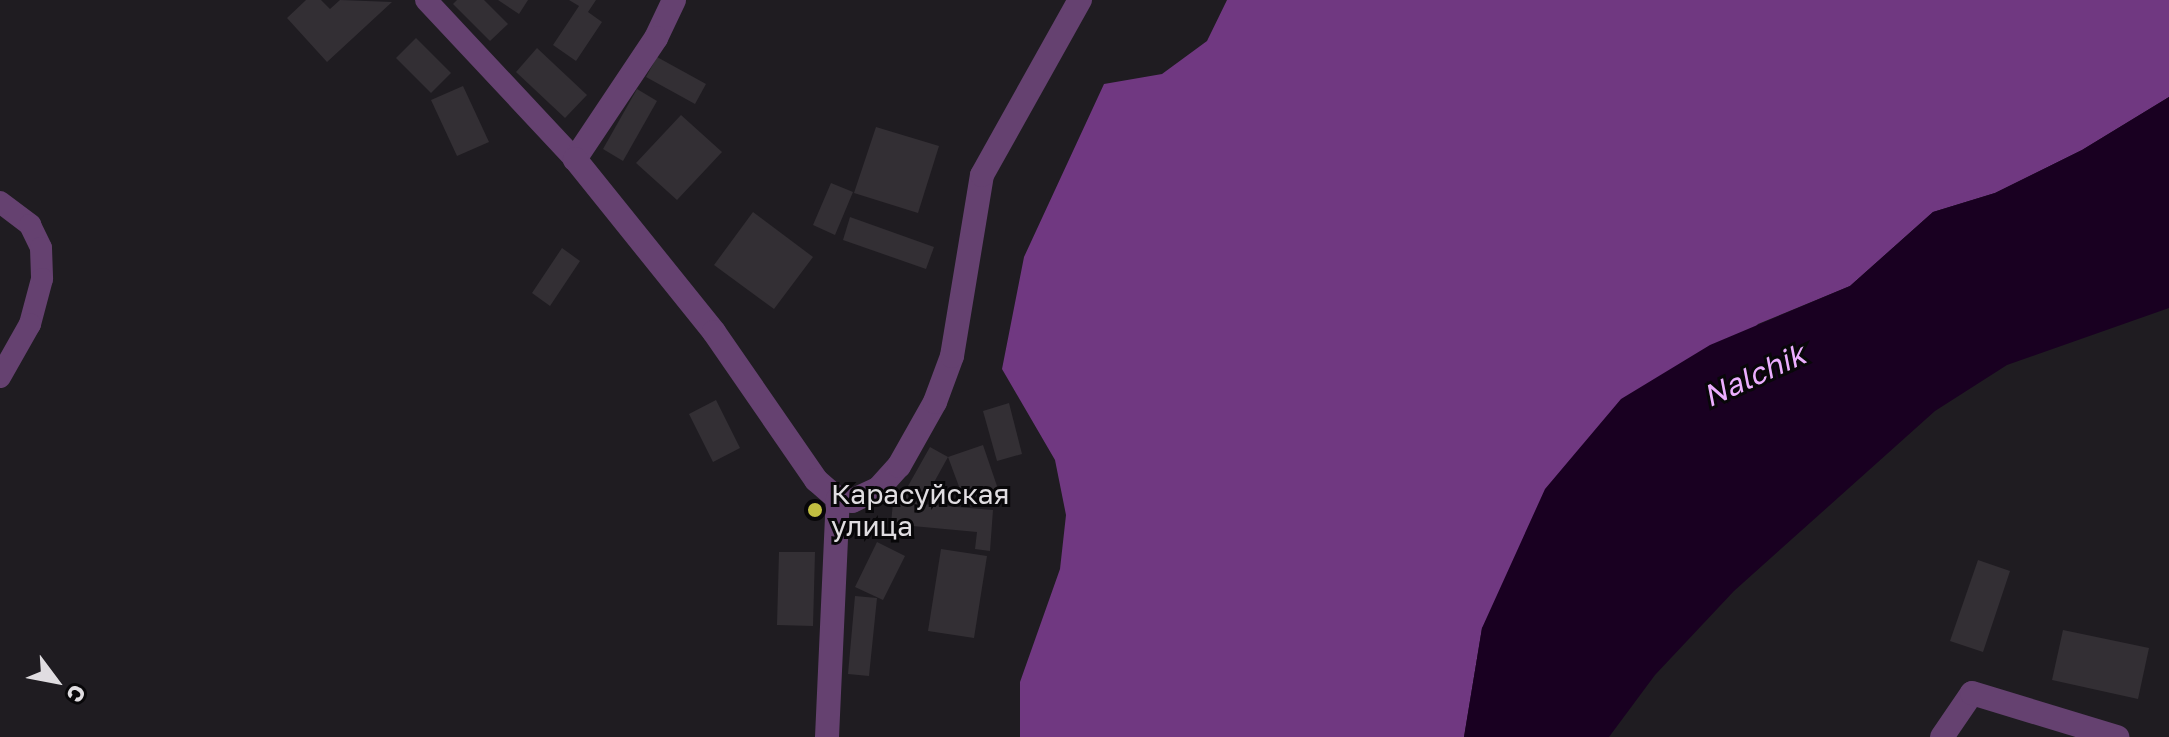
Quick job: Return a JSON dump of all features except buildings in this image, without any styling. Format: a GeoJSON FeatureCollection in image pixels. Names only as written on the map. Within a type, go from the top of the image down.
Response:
{"type":"FeatureCollection","features":[{"type":"Feature","properties":{"kind":"street"},"geometry":{"type":"LineString","coordinates":[[674,0],[648,51],[575,159],[714,332],[816,480],[838,499],[852,501],[878,489],[899,466],[935,402],[952,356],[982,175],[998,139],[1080,0]]}},
{"type":"Feature","properties":{"kind":"street"},"geometry":{"type":"LineString","coordinates":[[827,737],[838,499]]}},
{"type":"Feature","properties":{"kind":"street"},"geometry":{"type":"LineString","coordinates":[[1942,737],[1972,693],[2117,737]]}},
{"type":"Feature","properties":{"kind":"lane"},"geometry":{"type":"LineString","coordinates":[[426,0],[575,159]]}},
{"type":"Feature","properties":{"kind":"lane"},"geometry":{"type":"LineString","coordinates":[[0,202],[30,225],[41,248],[42,279],[30,324],[0,377]]}},
{"type":"Feature","properties":{"kind":"shaded area"},"geometry":{"type":"Polygon","coordinates":[[[1227,0],[2169,0],[2169,97],[2082,150],[1995,193],[1933,212],[1850,286],[1758,324],[1482,628],[1464,737],[1020,737],[1020,682],[1060,569],[1066,515],[1055,460],[1002,369],[1024,257],[1104,84],[1162,74],[1207,41],[1227,0]]]}},
{"type":"Feature","properties":{"kind":"water","name":"Nalchik"},"geometry":{"type":"Polygon","coordinates":[[[2169,97],[2169,308],[2007,365],[1935,411],[1734,591],[1655,675],[1609,737],[1464,737],[1482,628],[1545,489],[1621,399],[1710,345],[1850,286],[1933,212],[1995,193],[2082,150],[2169,97]]]}},
{"type":"Feature","properties":{"kind":"place","name":"Карасуйская улица"},"geometry":{"type":"Point","coordinates":[815,510]}}]}
